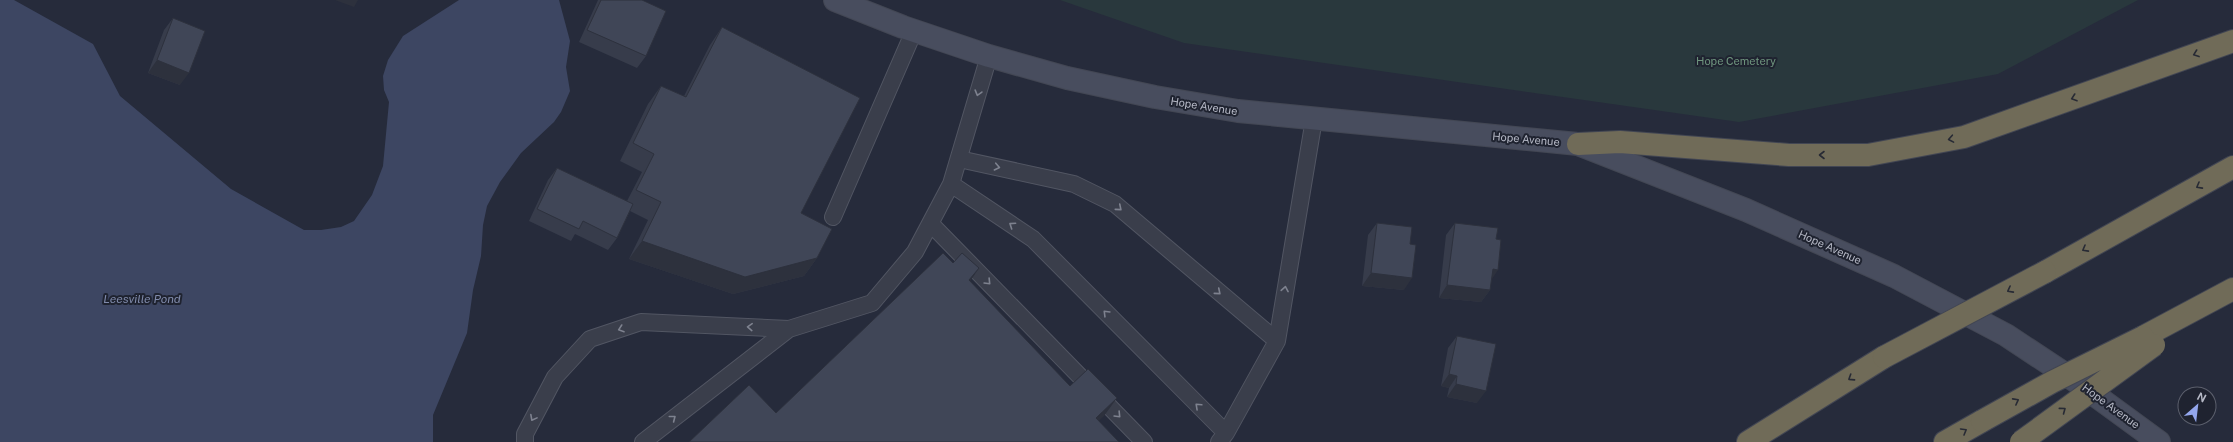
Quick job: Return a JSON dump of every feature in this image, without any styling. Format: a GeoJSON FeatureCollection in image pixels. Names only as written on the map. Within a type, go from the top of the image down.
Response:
{"type":"FeatureCollection","features":[{"type":"Feature","properties":{"kind":"highway"},"geometry":{"type":"LineString","coordinates":[[1578,144],[1620,142],[1789,155],[1868,155],[1964,137],[2233,41]]}},
{"type":"Feature","properties":{"kind":"highway"},"geometry":{"type":"LineString","coordinates":[[1748,442],[1884,357],[2045,272],[2233,167]]}},
{"type":"Feature","properties":{"kind":"highway"},"geometry":{"type":"LineString","coordinates":[[2021,442],[2148,341],[2206,304],[2233,289]]}},
{"type":"Feature","properties":{"kind":"highway"},"geometry":{"type":"LineString","coordinates":[[1945,442],[2052,382],[2148,341]]}},
{"type":"Feature","properties":{"kind":"main road","name":"Hope Avenue"},"geometry":{"type":"LineString","coordinates":[[835,0],[914,31],[989,56],[1067,78],[1155,98],[1238,111],[1578,144],[1746,210],[1894,276],[2006,335],[2077,382],[2159,442]]}},
{"type":"Feature","properties":{"kind":"lane"},"geometry":{"type":"LineString","coordinates":[[833,218],[914,31]]}},
{"type":"Feature","properties":{"kind":"lane"},"geometry":{"type":"LineString","coordinates":[[525,442],[525,434],[555,377],[590,339],[641,322],[788,329],[872,303],[915,252],[951,184],[989,56]]}},
{"type":"Feature","properties":{"kind":"lane"},"geometry":{"type":"LineString","coordinates":[[951,184],[1033,239],[1222,437],[1276,342],[1314,119]]}},
{"type":"Feature","properties":{"kind":"lane"},"geometry":{"type":"LineString","coordinates":[[959,159],[1074,184],[1114,204],[1276,342]]}},
{"type":"Feature","properties":{"kind":"lane"},"geometry":{"type":"LineString","coordinates":[[931,224],[1144,442]]}},
{"type":"Feature","properties":{"kind":"lane"},"geometry":{"type":"LineString","coordinates":[[643,442],[788,329]]}},
{"type":"Feature","properties":{"kind":"green space","name":"Hope Cemetery"},"geometry":{"type":"Polygon","coordinates":[[[1060,0],[2138,0],[1998,74],[1739,122],[1184,43],[1060,0]]]}},
{"type":"Feature","properties":{"kind":"water","name":"Leesville Pond"},"geometry":{"type":"Polygon","coordinates":[[[0,0],[14,0],[93,44],[120,96],[231,189],[304,230],[321,230],[341,227],[354,221],[372,195],[383,166],[389,102],[384,90],[383,76],[388,60],[403,36],[459,0],[559,0],[570,41],[566,67],[570,91],[561,112],[554,122],[521,153],[500,182],[487,206],[483,225],[481,256],[473,290],[467,333],[433,415],[433,442],[0,442],[0,0]]]}},
{"type":"Feature","properties":{"kind":"building"},"geometry":{"type":"Polygon","coordinates":[[[601,0],[642,0],[666,11],[646,56],[587,30],[601,0]]]}},
{"type":"Feature","properties":{"kind":"building"},"geometry":{"type":"Polygon","coordinates":[[[173,18],[205,31],[189,73],[157,60],[173,18]]]}},
{"type":"Feature","properties":{"kind":"building"},"geometry":{"type":"Polygon","coordinates":[[[722,27],[860,98],[801,213],[832,229],[817,258],[745,277],[642,241],[661,202],[636,190],[654,154],[633,143],[661,86],[686,97],[722,27]]]}},
{"type":"Feature","properties":{"kind":"building"},"geometry":{"type":"Polygon","coordinates":[[[557,168],[633,204],[617,238],[583,221],[579,229],[537,209],[557,168]]]}},
{"type":"Feature","properties":{"kind":"building"},"geometry":{"type":"Polygon","coordinates":[[[1377,223],[1412,227],[1410,244],[1416,245],[1412,278],[1371,273],[1377,223]]]}},
{"type":"Feature","properties":{"kind":"building"},"geometry":{"type":"Polygon","coordinates":[[[1455,223],[1498,228],[1496,239],[1501,240],[1498,270],[1493,269],[1490,290],[1447,285],[1455,223]]]}},
{"type":"Feature","properties":{"kind":"building"},"geometry":{"type":"Polygon","coordinates":[[[943,253],[953,263],[962,253],[979,268],[969,280],[1070,386],[1088,369],[1117,398],[1096,418],[1119,442],[689,442],[749,385],[776,413],[943,253]]]}},
{"type":"Feature","properties":{"kind":"building"},"geometry":{"type":"Polygon","coordinates":[[[1457,336],[1496,344],[1486,391],[1456,384],[1457,376],[1449,374],[1457,336]]]}}]}
